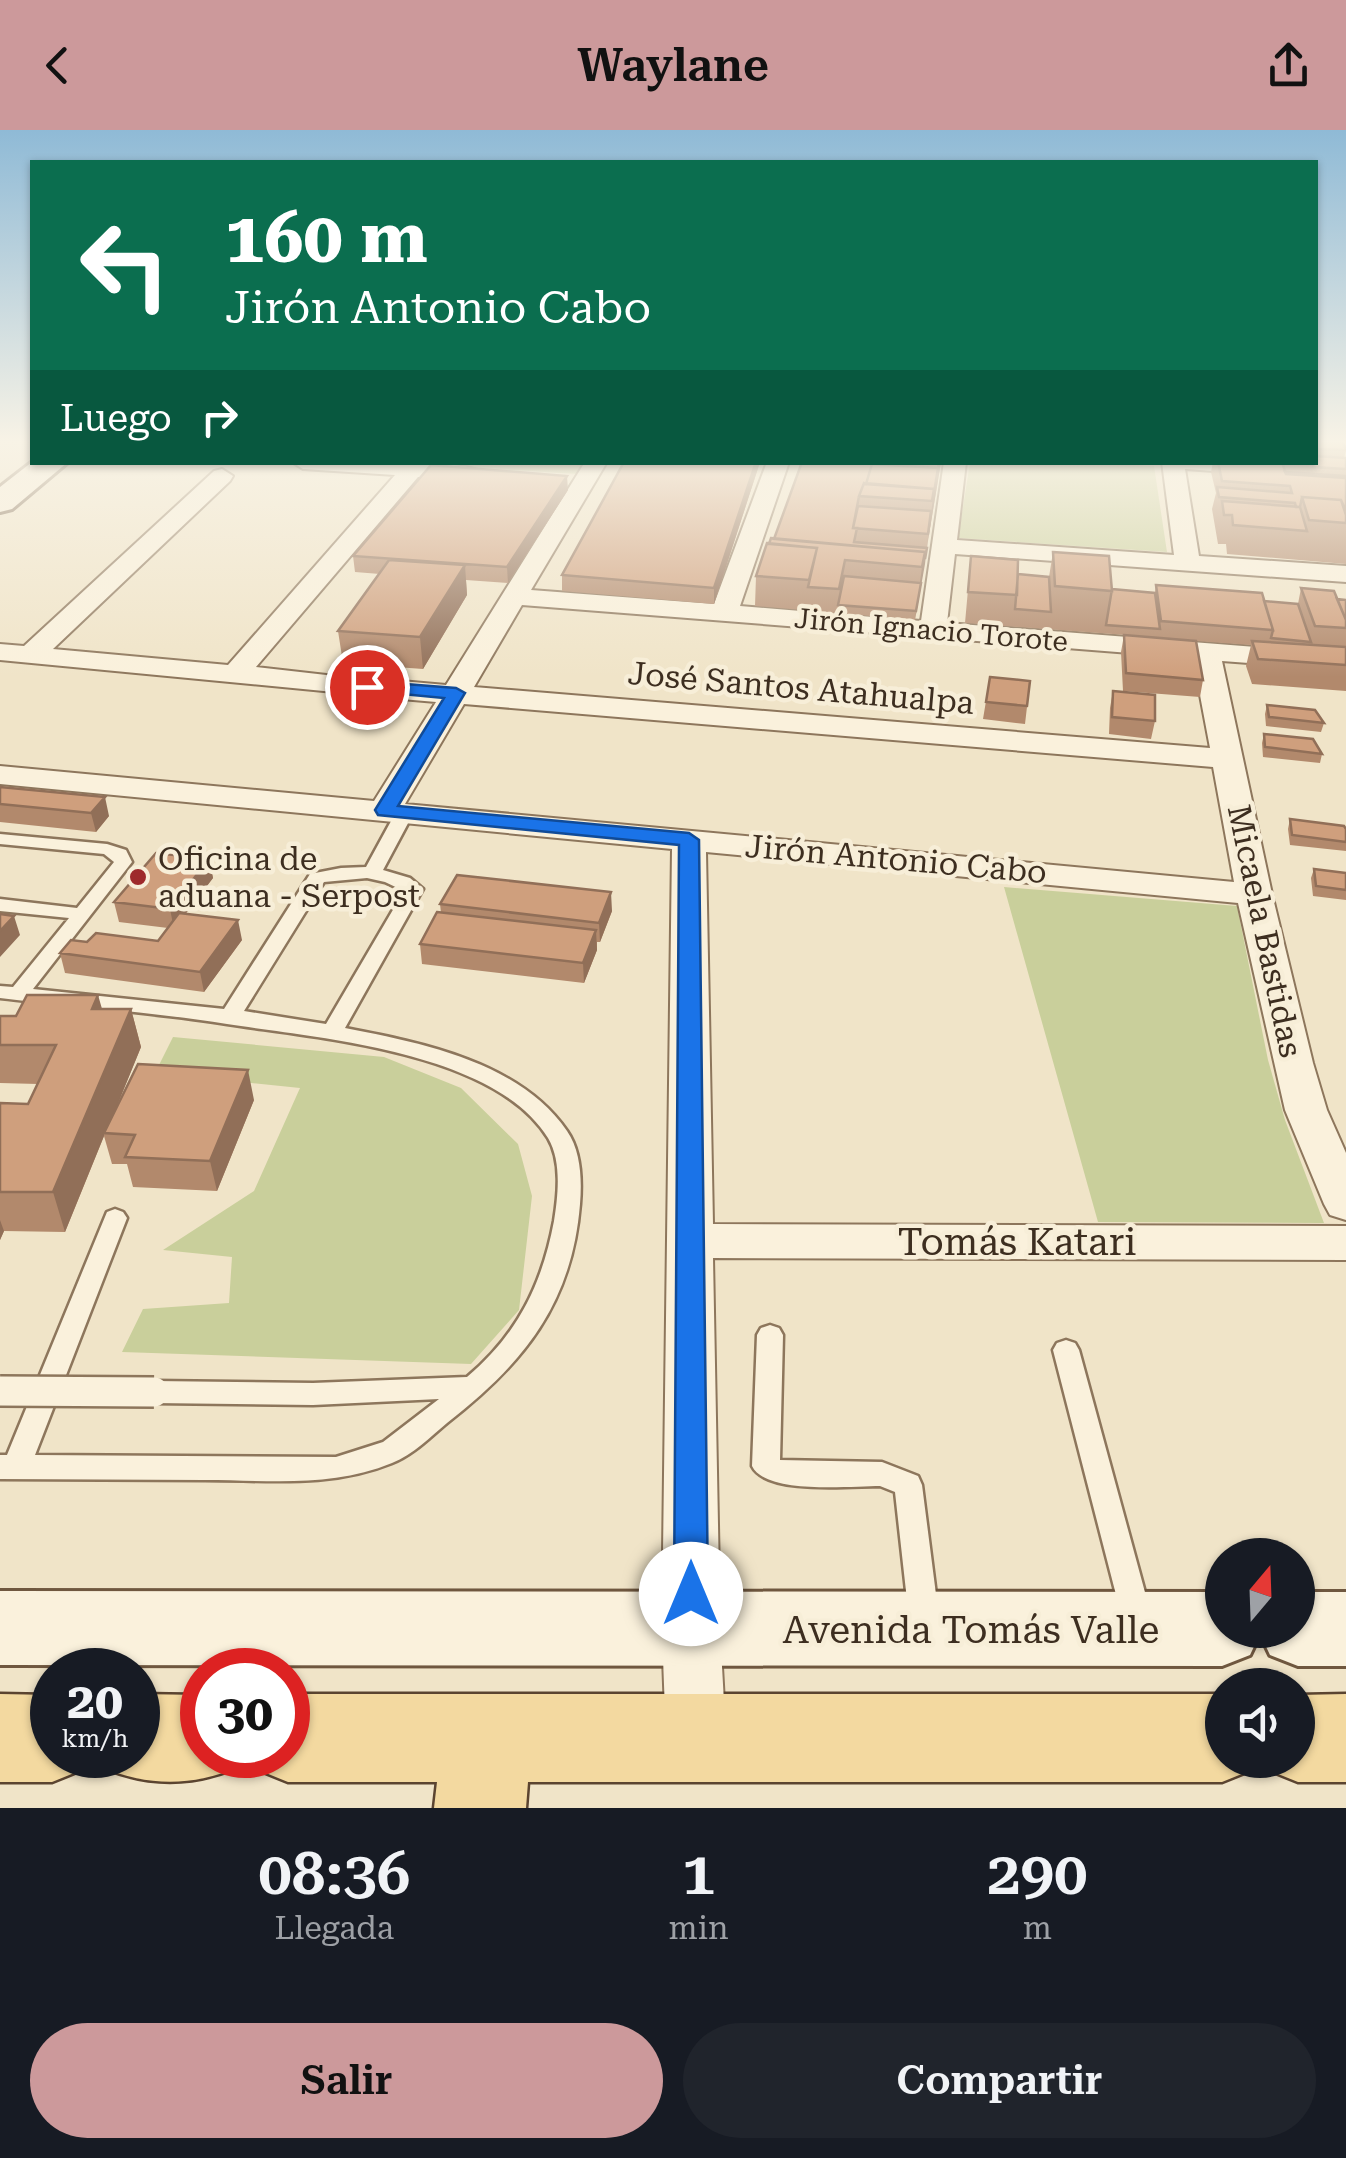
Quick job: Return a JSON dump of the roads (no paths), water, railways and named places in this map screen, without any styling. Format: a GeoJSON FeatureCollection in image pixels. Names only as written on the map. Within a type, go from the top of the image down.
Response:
{"type":"FeatureCollection","features":[{"type":"Feature","properties":{"kind":"main road","name":"Avenida Tomás Valle"},"geometry":{"type":"LineString","coordinates":[[0,1628],[1205,1629]]}},
{"type":"Feature","properties":{"kind":"main road"},"geometry":{"type":"LineString","coordinates":[[1315,1629],[1346,1629]]}},
{"type":"Feature","properties":{"kind":"main road"},"geometry":{"type":"LineString","coordinates":[[0,1738],[30,1738]]}},
{"type":"Feature","properties":{"kind":"main road"},"geometry":{"type":"LineString","coordinates":[[310,1742],[483,1773],[696,1738],[1205,1738]]}},
{"type":"Feature","properties":{"kind":"main road"},"geometry":{"type":"LineString","coordinates":[[1315,1738],[1346,1738]]}},
{"type":"Feature","properties":{"kind":"street"},"geometry":{"type":"LineString","coordinates":[[30,655],[174,520]]}},
{"type":"Feature","properties":{"kind":"street"},"geometry":{"type":"LineString","coordinates":[[235,674],[370,520]]}},
{"type":"Feature","properties":{"kind":"street"},"geometry":{"type":"LineString","coordinates":[[395,812],[456,693],[561,520]]}},
{"type":"Feature","properties":{"kind":"street"},"geometry":{"type":"LineString","coordinates":[[724,613],[757,520]]}},
{"type":"Feature","properties":{"kind":"street"},"geometry":{"type":"LineString","coordinates":[[933,630],[946,520]]}},
{"type":"Feature","properties":{"kind":"street"},"geometry":{"type":"LineString","coordinates":[[1182,520],[1188,562]]}},
{"type":"Feature","properties":{"kind":"street"},"geometry":{"type":"LineString","coordinates":[[942,546],[1346,574]]}},
{"type":"Feature","properties":{"kind":"street","name":"Jirón Ignacio Torote"},"geometry":{"type":"LineString","coordinates":[[516,597],[1346,662]]}},
{"type":"Feature","properties":{"kind":"street"},"geometry":{"type":"LineString","coordinates":[[0,652],[334,682]]}},
{"type":"Feature","properties":{"kind":"street","name":"Micaela Bastidas"},"geometry":{"type":"LineString","coordinates":[[1206,652],[1254,894],[1306,1110],[1346,1204]]}},
{"type":"Feature","properties":{"kind":"street","name":"José Santos Atahualpa"},"geometry":{"type":"LineString","coordinates":[[367,687],[1229,760]]}},
{"type":"Feature","properties":{"kind":"street","name":"Jirón Antonio Cabo"},"geometry":{"type":"LineString","coordinates":[[0,775],[1254,894]]}},
{"type":"Feature","properties":{"kind":"street"},"geometry":{"type":"LineString","coordinates":[[689,840],[691,1631],[696,1738]]}},
{"type":"Feature","properties":{"kind":"street","name":"Tomás Katari"},"geometry":{"type":"LineString","coordinates":[[689,1240],[1346,1243]]}},
{"type":"Feature","properties":{"kind":"lane"},"geometry":{"type":"LineString","coordinates":[[372,873],[395,812]]}},
{"type":"Feature","properties":{"kind":"lane"},"geometry":{"type":"LineString","coordinates":[[0,839],[120,854],[123,862],[66,935],[9,994]]}},
{"type":"Feature","properties":{"kind":"lane"},"geometry":{"type":"LineString","coordinates":[[229,1018],[317,878],[372,873],[403,881],[414,889],[334,1030]]}},
{"type":"Feature","properties":{"kind":"lane"},"geometry":{"type":"LineString","coordinates":[[0,905],[84,914]]}},
{"type":"Feature","properties":{"kind":"lane"},"geometry":{"type":"LineString","coordinates":[[66,935],[98,939]]}},
{"type":"Feature","properties":{"kind":"lane"},"geometry":{"type":"LineString","coordinates":[[9,994],[334,1030],[447,1058],[489,1076],[530,1102],[556,1132],[568,1162],[564,1225],[555,1267],[539,1314],[515,1348],[476,1387],[389,1452],[336,1469],[8,1467],[115,1218]]}},
{"type":"Feature","properties":{"kind":"lane"},"geometry":{"type":"LineString","coordinates":[[770,1335],[766,1466],[778,1473],[882,1474],[908,1484],[926,1630]]}},
{"type":"Feature","properties":{"kind":"lane"},"geometry":{"type":"LineString","coordinates":[[1066,1350],[1140,1629]]}},
{"type":"Feature","properties":{"kind":"lane"},"geometry":{"type":"LineString","coordinates":[[0,1391],[313,1394],[476,1387]]}},
{"type":"Feature","properties":{"kind":"place","name":"Oficina de aduana - Serpost"},"geometry":{"type":"Point","coordinates":[138,877]}}]}
